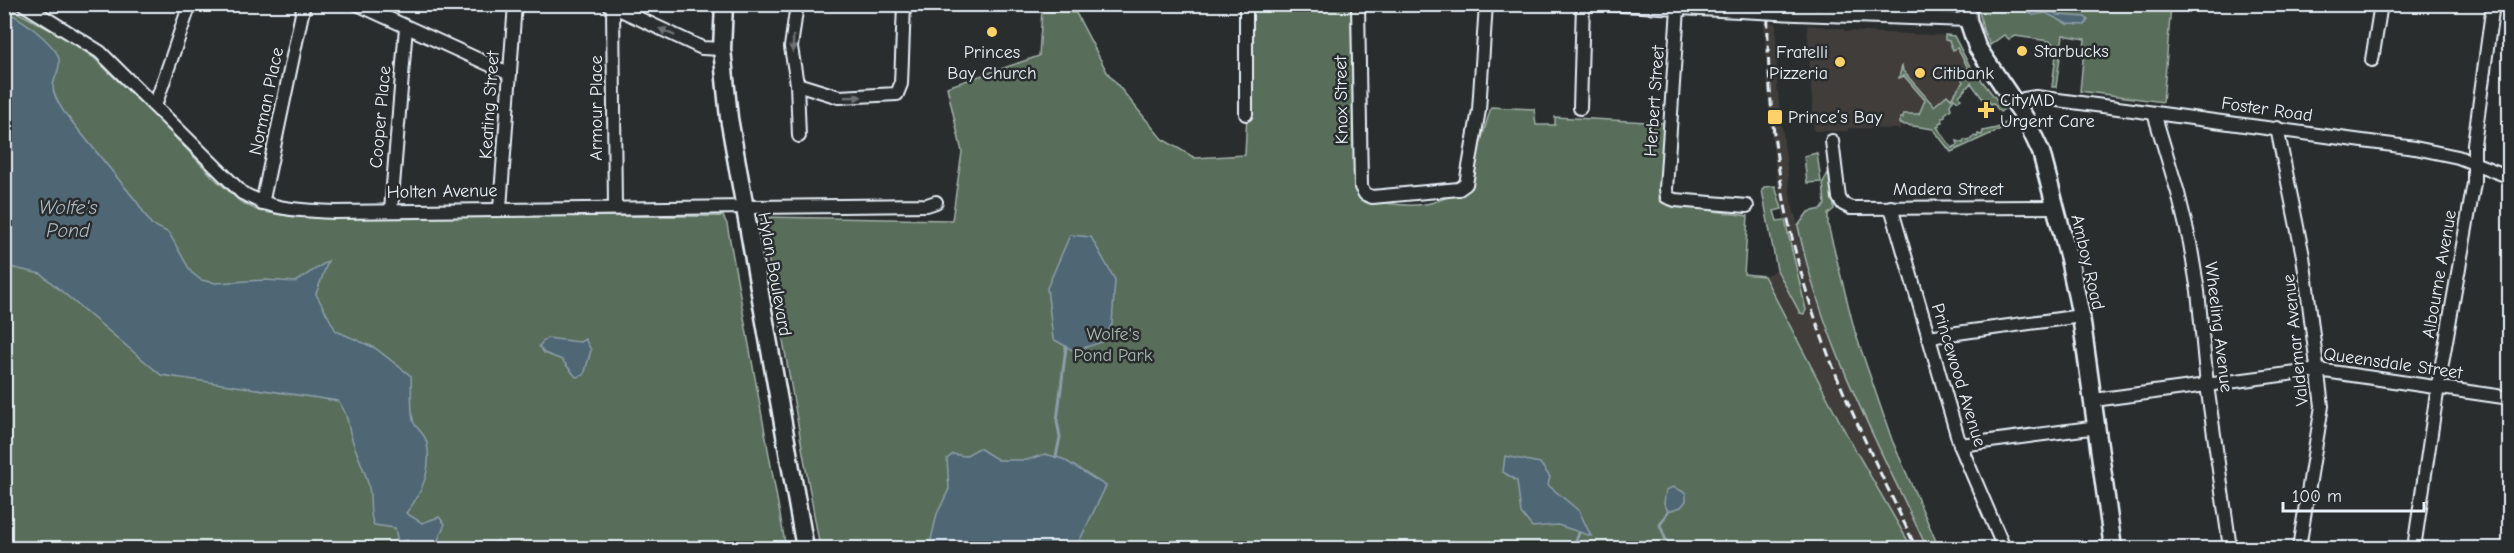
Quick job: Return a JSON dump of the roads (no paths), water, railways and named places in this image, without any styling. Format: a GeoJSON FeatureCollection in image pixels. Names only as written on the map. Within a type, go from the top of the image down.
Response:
{"type":"FeatureCollection","features":[{"type":"Feature","properties":{"kind":"main road","name":"Hylan Boulevard"},"geometry":{"type":"LineString","coordinates":[[724,4],[722,49],[726,100],[805,549]]}},
{"type":"Feature","properties":{"kind":"main road","name":"Amboy Road"},"geometry":{"type":"LineString","coordinates":[[1967,12],[1982,55],[2016,103],[2041,153],[2069,259],[2081,316],[2098,426],[2113,549]]}},
{"type":"Feature","properties":{"kind":"street"},"geometry":{"type":"LineString","coordinates":[[155,106],[190,4]]}},
{"type":"Feature","properties":{"kind":"street","name":"Norman Place"},"geometry":{"type":"LineString","coordinates":[[262,204],[304,4]]}},
{"type":"Feature","properties":{"kind":"street"},"geometry":{"type":"LineString","coordinates":[[357,4],[510,74]]}},
{"type":"Feature","properties":{"kind":"street","name":"Keating Street"},"geometry":{"type":"LineString","coordinates":[[500,208],[515,4]]}},
{"type":"Feature","properties":{"kind":"street"},"geometry":{"type":"LineString","coordinates":[[797,4],[791,47],[797,84],[799,136]]}},
{"type":"Feature","properties":{"kind":"street"},"geometry":{"type":"LineString","coordinates":[[797,84],[839,97],[897,94],[902,84],[904,4]]}},
{"type":"Feature","properties":{"kind":"street"},"geometry":{"type":"LineString","coordinates":[[1245,4],[1246,114]]}},
{"type":"Feature","properties":{"kind":"street","name":"Knox Street"},"geometry":{"type":"LineString","coordinates":[[1358,4],[1361,187],[1365,194],[1372,197],[1459,189],[1466,184],[1474,125],[1479,110],[1486,4]]}},
{"type":"Feature","properties":{"kind":"street"},"geometry":{"type":"LineString","coordinates":[[1580,108],[1582,4]]}},
{"type":"Feature","properties":{"kind":"street"},"geometry":{"type":"LineString","coordinates":[[1601,4],[1796,14],[1812,9],[1967,12]]}},
{"type":"Feature","properties":{"kind":"street"},"geometry":{"type":"LineString","coordinates":[[2372,60],[2381,4]]}},
{"type":"Feature","properties":{"kind":"street","name":"Albourne Avenue"},"geometry":{"type":"LineString","coordinates":[[2414,549],[2438,386],[2474,183],[2474,144],[2493,4]]}},
{"type":"Feature","properties":{"kind":"street","name":"Holten Avenue"},"geometry":{"type":"LineString","coordinates":[[29,6],[100,52],[242,193],[262,204],[287,210],[927,204],[936,201]]}},
{"type":"Feature","properties":{"kind":"street"},"geometry":{"type":"LineString","coordinates":[[610,6],[702,48],[722,49]]}},
{"type":"Feature","properties":{"kind":"street","name":"Armour Place"},"geometry":{"type":"LineString","coordinates":[[610,6],[615,208]]}},
{"type":"Feature","properties":{"kind":"street","name":"Herbert Street"},"geometry":{"type":"LineString","coordinates":[[1678,8],[1666,189],[1668,197],[1675,200],[1747,206]]}},
{"type":"Feature","properties":{"kind":"street","name":"Cooper Place"},"geometry":{"type":"LineString","coordinates":[[391,210],[406,27]]}},
{"type":"Feature","properties":{"kind":"street","name":"Foster Road"},"geometry":{"type":"LineString","coordinates":[[2016,103],[2036,97],[2441,152],[2510,177]]}},
{"type":"Feature","properties":{"kind":"street","name":"Wheeling Avenue"},"geometry":{"type":"LineString","coordinates":[[2154,113],[2190,243],[2230,549]]}},
{"type":"Feature","properties":{"kind":"street","name":"Valdemar Avenue"},"geometry":{"type":"LineString","coordinates":[[2277,128],[2303,256],[2322,406],[2299,549]]}},
{"type":"Feature","properties":{"kind":"street","name":"Madera Street"},"geometry":{"type":"LineString","coordinates":[[1832,141],[1839,198],[1843,204],[1851,208],[2054,207]]}},
{"type":"Feature","properties":{"kind":"street","name":"Princewood Avenue"},"geometry":{"type":"LineString","coordinates":[[1891,207],[1960,445],[2004,549]]}},
{"type":"Feature","properties":{"kind":"street"},"geometry":{"type":"LineString","coordinates":[[1928,337],[2081,316]]}},
{"type":"Feature","properties":{"kind":"street","name":"Queensdale Street"},"geometry":{"type":"LineString","coordinates":[[2094,400],[2318,370],[2510,398]]}},
{"type":"Feature","properties":{"kind":"street"},"geometry":{"type":"LineString","coordinates":[[1960,445],[2098,426]]}},
{"type":"Feature","properties":{"kind":"water"},"geometry":{"type":"Polygon","coordinates":[[[2013,5],[2042,6],[2058,15],[2085,17],[2088,20],[2085,25],[2067,24],[2046,13],[2033,15],[2013,5]]]}},
{"type":"Feature","properties":{"kind":"water","name":"Wolfe's Pond"},"geometry":{"type":"Polygon","coordinates":[[[4,12],[18,18],[36,31],[51,46],[59,59],[53,89],[64,112],[137,202],[151,224],[169,233],[191,272],[201,280],[216,283],[265,280],[295,282],[328,261],[316,294],[336,331],[375,348],[411,376],[413,419],[426,440],[428,462],[421,489],[406,513],[422,523],[439,517],[445,524],[438,540],[440,546],[410,548],[407,540],[398,542],[395,528],[374,525],[368,482],[346,416],[338,401],[161,375],[41,274],[5,266],[4,12]]]}},
{"type":"Feature","properties":{"kind":"water"},"geometry":{"type":"Polygon","coordinates":[[[1070,235],[1091,237],[1115,280],[1112,324],[1102,342],[1074,351],[1053,339],[1047,288],[1070,235]]]}},
{"type":"Feature","properties":{"kind":"water"},"geometry":{"type":"Polygon","coordinates":[[[547,338],[580,342],[585,339],[591,350],[584,375],[576,377],[562,360],[544,353],[539,346],[547,338]]]}},
{"type":"Feature","properties":{"kind":"water"},"geometry":{"type":"Polygon","coordinates":[[[979,448],[998,460],[1027,460],[1045,454],[1063,459],[1106,486],[1076,548],[1010,546],[1008,548],[929,548],[937,514],[949,489],[947,459],[953,454],[965,456],[979,448]]]}},
{"type":"Feature","properties":{"kind":"water"},"geometry":{"type":"Polygon","coordinates":[[[1505,456],[1540,463],[1550,477],[1548,485],[1579,511],[1591,536],[1558,525],[1532,527],[1521,513],[1517,481],[1503,472],[1505,456]]]}},
{"type":"Feature","properties":{"kind":"water"},"geometry":{"type":"Polygon","coordinates":[[[1673,487],[1686,493],[1686,501],[1681,507],[1668,511],[1664,503],[1666,490],[1673,487]]]}},
{"type":"Feature","properties":{"kind":"waterway"},"geometry":{"type":"LineString","coordinates":[[1056,457],[1060,437],[1057,421],[1066,347]]}},
{"type":"Feature","properties":{"kind":"waterway"},"geometry":{"type":"LineString","coordinates":[[1668,511],[1660,525],[1669,548]]}},
{"type":"Feature","properties":{"kind":"waterway"},"geometry":{"type":"LineString","coordinates":[[1573,548],[1579,533]]}},
{"type":"Feature","properties":{"kind":"waterway"},"geometry":{"type":"LineString","coordinates":[[489,548],[498,541],[503,548]]}},
{"type":"Feature","properties":{"kind":"railway"},"geometry":{"type":"LineString","coordinates":[[1768,4],[1770,88],[1774,129],[1786,212],[1796,252],[1820,332],[1841,387],[1916,548]]}},
{"type":"Feature","properties":{"kind":"place","name":"Princes Bay Church"},"geometry":{"type":"Point","coordinates":[992,32]}},
{"type":"Feature","properties":{"kind":"place","name":"Starbucks"},"geometry":{"type":"Point","coordinates":[2022,51]}},
{"type":"Feature","properties":{"kind":"place","name":"Fratelli Pizzeria"},"geometry":{"type":"Point","coordinates":[1840,62]}},
{"type":"Feature","properties":{"kind":"place","name":"Citibank"},"geometry":{"type":"Point","coordinates":[1920,73]}},
{"type":"Feature","properties":{"kind":"place","name":"CityMD Urgent Care"},"geometry":{"type":"Point","coordinates":[1986,110]}},
{"type":"Feature","properties":{"kind":"place","name":"Prince’s Bay"},"geometry":{"type":"Point","coordinates":[1775,117]}},
{"type":"Feature","properties":{"kind":"park label","name":"Wolfe's Pond Park"},"geometry":{"type":"Point","coordinates":[1113,344]}}]}
